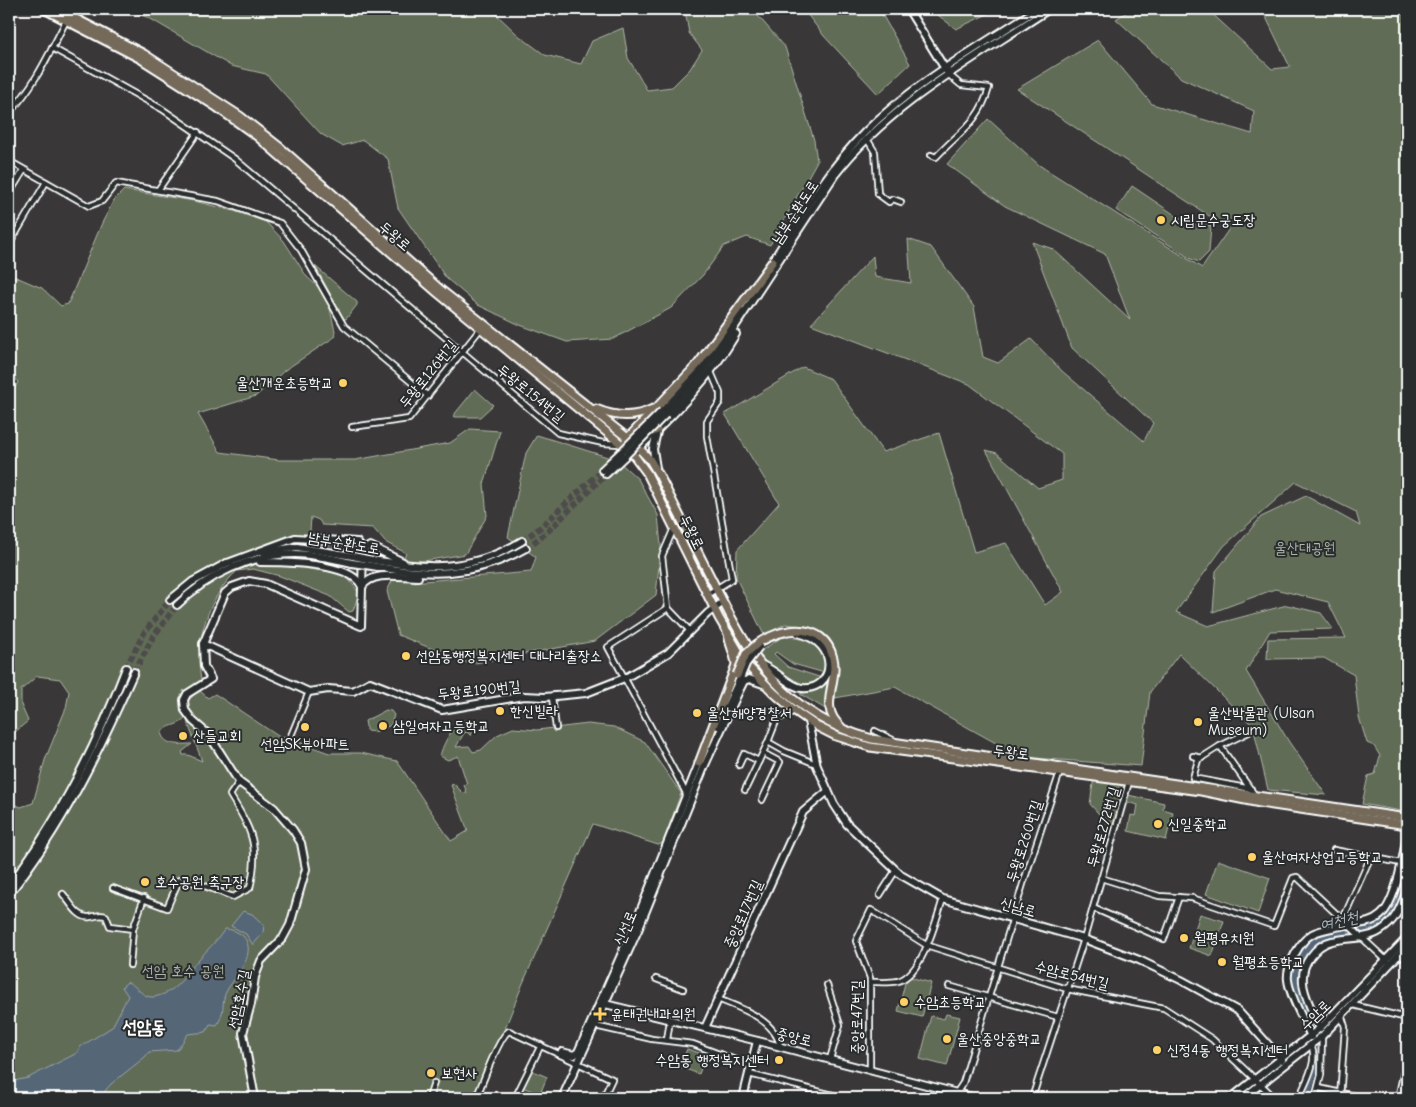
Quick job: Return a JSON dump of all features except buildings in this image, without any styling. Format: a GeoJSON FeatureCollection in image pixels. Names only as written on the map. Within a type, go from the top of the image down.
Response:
{"type":"FeatureCollection","features":[{"type":"Feature","properties":{"kind":"main road","name":"두왕로"},"geometry":{"type":"LineString","coordinates":[[44,9],[68,18],[144,54],[240,116],[282,148],[483,326],[633,454],[647,472],[714,608],[746,664],[766,685],[808,721],[836,736],[870,748],[1201,791],[1260,804],[1407,825]]}},
{"type":"Feature","properties":{"kind":"main road","name":"두왕로"},"geometry":{"type":"LineString","coordinates":[[57,9],[68,18]]}},
{"type":"Feature","properties":{"kind":"main road"},"geometry":{"type":"LineString","coordinates":[[908,9],[947,72]]}},
{"type":"Feature","properties":{"kind":"main road","name":"남부순환도로"},"geometry":{"type":"LineString","coordinates":[[775,262],[834,176],[867,139],[899,110],[947,72],[1038,9]]}},
{"type":"Feature","properties":{"kind":"main road","name":"남부순환도로"},"geometry":{"type":"LineString","coordinates":[[604,472],[663,410],[694,384],[715,357],[831,173],[863,134],[895,105],[1049,9]]}},
{"type":"Feature","properties":{"kind":"main road"},"geometry":{"type":"LineString","coordinates":[[633,454],[712,372],[726,351],[775,262]]}},
{"type":"Feature","properties":{"kind":"main road"},"geometry":{"type":"LineString","coordinates":[[622,444],[646,419],[663,410],[775,262]]}},
{"type":"Feature","properties":{"kind":"main road","name":"두왕로"},"geometry":{"type":"LineString","coordinates":[[483,326],[585,403],[640,448],[659,475],[722,603],[758,663],[800,705],[836,729],[903,744],[1253,792],[1407,818]]}},
{"type":"Feature","properties":{"kind":"main road"},"geometry":{"type":"LineString","coordinates":[[585,403],[601,411],[624,416],[663,410]]}},
{"type":"Feature","properties":{"kind":"main road"},"geometry":{"type":"LineString","coordinates":[[646,419],[643,425],[646,431],[652,433],[657,430]]}},
{"type":"Feature","properties":{"kind":"main road"},"geometry":{"type":"LineString","coordinates":[[657,430],[653,449],[659,475]]}},
{"type":"Feature","properties":{"kind":"main road"},"geometry":{"type":"LineString","coordinates":[[225,564],[281,542],[301,538],[352,541],[359,544],[363,550],[361,626],[266,584],[249,582],[232,587],[225,593],[203,644],[309,692]]}},
{"type":"Feature","properties":{"kind":"main road","name":"남부순환도로"},"geometry":{"type":"LineString","coordinates":[[367,562],[430,567],[456,566],[505,552],[522,541]]}},
{"type":"Feature","properties":{"kind":"main road"},"geometry":{"type":"LineString","coordinates":[[363,550],[370,546],[392,555],[397,560],[430,567]]}},
{"type":"Feature","properties":{"kind":"main road","name":"남부순환도로"},"geometry":{"type":"LineString","coordinates":[[170,600],[192,582],[225,564],[248,556],[287,547],[308,548],[415,573],[456,573],[496,563],[526,548]]}},
{"type":"Feature","properties":{"kind":"main road","name":"남부순환도로"},"geometry":{"type":"LineString","coordinates":[[177,605],[205,581],[237,566],[286,554],[307,554],[353,559]]}},
{"type":"Feature","properties":{"kind":"main road"},"geometry":{"type":"LineString","coordinates":[[237,566],[287,561],[312,565],[349,573],[358,580],[362,589]]}},
{"type":"Feature","properties":{"kind":"main road"},"geometry":{"type":"LineString","coordinates":[[362,589],[367,580],[375,577],[426,577],[468,570]]}},
{"type":"Feature","properties":{"kind":"main road","name":"두왕로190번길"},"geometry":{"type":"LineString","coordinates":[[309,692],[328,689],[352,691],[370,682],[442,710],[524,696],[552,697],[586,693],[624,678],[668,653],[714,608],[722,603]]}},
{"type":"Feature","properties":{"kind":"main road"},"geometry":{"type":"LineString","coordinates":[[758,646],[766,637],[790,629],[808,631],[823,640],[833,656],[834,668],[829,705],[835,723],[847,732]]}},
{"type":"Feature","properties":{"kind":"main road"},"geometry":{"type":"LineString","coordinates":[[702,764],[736,665],[735,656],[728,642],[728,632]]}},
{"type":"Feature","properties":{"kind":"main road"},"geometry":{"type":"LineString","coordinates":[[702,764],[739,676],[746,654],[782,634],[799,633],[818,640],[829,659],[828,673],[819,684],[811,688],[793,686],[771,667],[758,663]]}},
{"type":"Feature","properties":{"kind":"main road","name":"선암호수길"},"geometry":{"type":"LineString","coordinates":[[203,644],[204,666],[211,679],[187,694],[184,700],[185,710],[193,721],[209,735],[238,782],[274,808],[293,830],[301,844],[306,872],[290,925],[282,938],[261,961],[255,977],[251,1004],[243,1032],[255,1098]]}},
{"type":"Feature","properties":{"kind":"main road"},"geometry":{"type":"LineString","coordinates":[[9,886],[63,807],[97,739],[126,668]]}},
{"type":"Feature","properties":{"kind":"main road"},"geometry":{"type":"LineString","coordinates":[[9,894],[46,844],[68,809],[102,742],[134,672]]}},
{"type":"Feature","properties":{"kind":"main road"},"geometry":{"type":"LineString","coordinates":[[702,764],[744,681],[749,679],[766,685]]}},
{"type":"Feature","properties":{"kind":"main road","name":"신남로"},"geometry":{"type":"LineString","coordinates":[[808,721],[816,764],[828,791],[847,824],[896,870],[943,899],[1084,939],[1139,960],[1232,1008],[1282,1060]]}},
{"type":"Feature","properties":{"kind":"main road","name":"신선로"},"geometry":{"type":"LineString","coordinates":[[562,1098],[595,1026],[602,1004],[694,776],[702,764]]}},
{"type":"Feature","properties":{"kind":"main road","name":"신선로"},"geometry":{"type":"LineString","coordinates":[[578,1051],[602,1004],[657,884],[690,801],[702,764]]}},
{"type":"Feature","properties":{"kind":"main road","name":"중앙로17번길"},"geometry":{"type":"LineString","coordinates":[[705,1028],[803,812],[828,791]]}},
{"type":"Feature","properties":{"kind":"main road"},"geometry":{"type":"LineString","coordinates":[[1311,1036],[1288,980],[1291,964],[1296,952],[1310,935],[1322,930],[1349,924],[1367,924],[1381,915],[1396,880],[1407,836]]}},
{"type":"Feature","properties":{"kind":"main road"},"geometry":{"type":"LineString","coordinates":[[1396,880],[1402,875],[1407,855]]}},
{"type":"Feature","properties":{"kind":"main road"},"geometry":{"type":"LineString","coordinates":[[1320,1028],[1302,977],[1307,961],[1321,945],[1331,941],[1377,933],[1392,921],[1407,890]]}},
{"type":"Feature","properties":{"kind":"main road","name":"수암로"},"geometry":{"type":"LineString","coordinates":[[1231,1098],[1257,1083],[1322,1036],[1342,1017],[1407,938]]}},
{"type":"Feature","properties":{"kind":"main road","name":"수암로"},"geometry":{"type":"LineString","coordinates":[[1243,1098],[1389,962],[1399,956],[1407,946]]}},
{"type":"Feature","properties":{"kind":"main road","name":"중앙로"},"geometry":{"type":"LineString","coordinates":[[602,1004],[830,1059],[954,1096],[976,1098]]}},
{"type":"Feature","properties":{"kind":"main road"},"geometry":{"type":"LineString","coordinates":[[744,1096],[758,1041]]}},
{"type":"Feature","properties":{"kind":"main road"},"geometry":{"type":"LineString","coordinates":[[560,1054],[562,1052],[574,1055],[578,1051]]}},
{"type":"Feature","properties":{"kind":"main road"},"geometry":{"type":"LineString","coordinates":[[578,1051],[578,1063]]}},
{"type":"Feature","properties":{"kind":"street"},"geometry":{"type":"LineString","coordinates":[[9,113],[26,93],[68,18]]}},
{"type":"Feature","properties":{"kind":"street","name":"두왕로154번길"},"geometry":{"type":"LineString","coordinates":[[52,48],[162,109],[198,132],[257,176],[558,433],[603,443],[622,444],[640,448]]}},
{"type":"Feature","properties":{"kind":"street"},"geometry":{"type":"LineString","coordinates":[[931,155],[936,157],[974,122],[990,88],[961,85],[947,72]]}},
{"type":"Feature","properties":{"kind":"street"},"geometry":{"type":"LineString","coordinates":[[158,190],[198,132]]}},
{"type":"Feature","properties":{"kind":"street"},"geometry":{"type":"LineString","coordinates":[[867,139],[875,152],[878,194],[889,202],[893,199],[901,202]]}},
{"type":"Feature","properties":{"kind":"street"},"geometry":{"type":"LineString","coordinates":[[9,161],[89,206],[102,201],[116,184],[218,201],[280,223],[301,250],[344,326],[428,396]]}},
{"type":"Feature","properties":{"kind":"street"},"geometry":{"type":"LineString","coordinates":[[9,194],[24,170]]}},
{"type":"Feature","properties":{"kind":"street"},"geometry":{"type":"LineString","coordinates":[[9,245],[46,182]]}},
{"type":"Feature","properties":{"kind":"street","name":"두왕로126번길"},"geometry":{"type":"LineString","coordinates":[[352,427],[409,419],[483,326]]}},
{"type":"Feature","properties":{"kind":"street"},"geometry":{"type":"LineString","coordinates":[[708,594],[732,579],[706,436],[707,421],[720,402],[720,393],[712,372]]}},
{"type":"Feature","properties":{"kind":"street"},"geometry":{"type":"LineString","coordinates":[[675,528],[662,556],[668,608],[690,631]]}},
{"type":"Feature","properties":{"kind":"street"},"geometry":{"type":"LineString","coordinates":[[668,608],[608,647],[690,801]]}},
{"type":"Feature","properties":{"kind":"street"},"geometry":{"type":"LineString","coordinates":[[290,738],[309,692]]}},
{"type":"Feature","properties":{"kind":"street"},"geometry":{"type":"LineString","coordinates":[[552,697],[556,728]]}},
{"type":"Feature","properties":{"kind":"street"},"geometry":{"type":"LineString","coordinates":[[745,790],[777,719],[795,711]]}},
{"type":"Feature","properties":{"kind":"street"},"geometry":{"type":"LineString","coordinates":[[875,730],[903,744]]}},
{"type":"Feature","properties":{"kind":"street"},"geometry":{"type":"LineString","coordinates":[[1249,732],[1220,746],[1198,760],[1193,778],[1253,792]]}},
{"type":"Feature","properties":{"kind":"street"},"geometry":{"type":"LineString","coordinates":[[768,742],[784,751],[816,764]]}},
{"type":"Feature","properties":{"kind":"street"},"geometry":{"type":"LineString","coordinates":[[1220,746],[1260,804]]}},
{"type":"Feature","properties":{"kind":"street"},"geometry":{"type":"LineString","coordinates":[[762,800],[780,762],[763,753]]}},
{"type":"Feature","properties":{"kind":"street"},"geometry":{"type":"LineString","coordinates":[[739,765],[744,754],[759,762]]}},
{"type":"Feature","properties":{"kind":"street"},"geometry":{"type":"LineString","coordinates":[[1193,756],[1202,758]]}},
{"type":"Feature","properties":{"kind":"street","name":"두왕로260번길"},"geometry":{"type":"LineString","coordinates":[[954,1096],[963,1083],[1060,772]]}},
{"type":"Feature","properties":{"kind":"street"},"geometry":{"type":"LineString","coordinates":[[679,781],[688,781],[694,776]]}},
{"type":"Feature","properties":{"kind":"street"},"geometry":{"type":"LineString","coordinates":[[113,888],[167,908],[179,880],[196,883],[233,897],[250,888],[254,870],[254,839],[230,795],[238,782]]}},
{"type":"Feature","properties":{"kind":"street","name":"두왕로272번길"},"geometry":{"type":"LineString","coordinates":[[1032,1098],[1084,939],[1129,782]]}},
{"type":"Feature","properties":{"kind":"street"},"geometry":{"type":"LineString","coordinates":[[1334,850],[1401,863]]}},
{"type":"Feature","properties":{"kind":"street"},"geometry":{"type":"LineString","coordinates":[[1371,856],[1343,919],[1389,962]]}},
{"type":"Feature","properties":{"kind":"street"},"geometry":{"type":"LineString","coordinates":[[880,895],[896,870]]}},
{"type":"Feature","properties":{"kind":"street","name":"두왕로272번길"},"geometry":{"type":"LineString","coordinates":[[1101,878],[1159,896],[1192,898],[1274,926],[1293,878],[1296,877],[1343,919]]}},
{"type":"Feature","properties":{"kind":"street"},"geometry":{"type":"LineString","coordinates":[[63,894],[80,915],[88,918],[100,914],[106,916],[110,926],[133,928]]}},
{"type":"Feature","properties":{"kind":"street"},"geometry":{"type":"LineString","coordinates":[[1092,908],[1164,939],[1179,897]]}},
{"type":"Feature","properties":{"kind":"street"},"geometry":{"type":"LineString","coordinates":[[130,965],[133,928],[144,898]]}},
{"type":"Feature","properties":{"kind":"street"},"geometry":{"type":"LineString","coordinates":[[871,982],[902,980],[919,962],[943,899]]}},
{"type":"Feature","properties":{"kind":"street","name":"수암로54번길"},"geometry":{"type":"LineString","coordinates":[[871,910],[926,945],[1067,989],[1164,1008],[1212,1039],[1257,1083],[1276,1098]]}},
{"type":"Feature","properties":{"kind":"street","name":"중앙로47번길"},"geometry":{"type":"LineString","coordinates":[[870,1070],[871,982],[869,972],[856,941],[871,910]]}},
{"type":"Feature","properties":{"kind":"street"},"geometry":{"type":"LineString","coordinates":[[1399,956],[1407,958]]}},
{"type":"Feature","properties":{"kind":"street"},"geometry":{"type":"LineString","coordinates":[[656,979],[683,989]]}},
{"type":"Feature","properties":{"kind":"street"},"geometry":{"type":"LineString","coordinates":[[827,985],[840,1025],[830,1059]]}},
{"type":"Feature","properties":{"kind":"street"},"geometry":{"type":"LineString","coordinates":[[948,986],[1058,1017]]}},
{"type":"Feature","properties":{"kind":"street"},"geometry":{"type":"LineString","coordinates":[[718,999],[743,1008],[758,1018],[778,1038],[780,1046]]}},
{"type":"Feature","properties":{"kind":"street"},"geometry":{"type":"LineString","coordinates":[[1353,1004],[1407,1018]]}},
{"type":"Feature","properties":{"kind":"street"},"geometry":{"type":"LineString","coordinates":[[1340,1098],[1344,1027],[1342,1017]]}},
{"type":"Feature","properties":{"kind":"street"},"geometry":{"type":"LineString","coordinates":[[666,1040],[670,1020]]}},
{"type":"Feature","properties":{"kind":"street"},"geometry":{"type":"LineString","coordinates":[[595,1026],[693,1044],[752,1066]]}},
{"type":"Feature","properties":{"kind":"street"},"geometry":{"type":"LineString","coordinates":[[476,1098],[498,1047],[506,1032],[509,1031],[612,1078],[603,1098]]}},
{"type":"Feature","properties":{"kind":"street"},"geometry":{"type":"LineString","coordinates":[[1315,1098],[1319,1088],[1322,1062],[1322,1036]]}},
{"type":"Feature","properties":{"kind":"street"},"geometry":{"type":"LineString","coordinates":[[516,1098],[541,1045]]}},
{"type":"Feature","properties":{"kind":"street"},"geometry":{"type":"LineString","coordinates":[[1299,1098],[1313,1059],[1314,1052],[1310,1046]]}},
{"type":"Feature","properties":{"kind":"street"},"geometry":{"type":"LineString","coordinates":[[1398,1098],[1407,1058]]}},
{"type":"Feature","properties":{"kind":"street"},"geometry":{"type":"LineString","coordinates":[[749,1074],[844,1098]]}},
{"type":"Feature","properties":{"kind":"street"},"geometry":{"type":"LineString","coordinates":[[429,1098],[434,1083]]}},
{"type":"Feature","properties":{"kind":"street"},"geometry":{"type":"LineString","coordinates":[[1319,1088],[1363,1098]]}},
{"type":"Feature","properties":{"kind":"street"},"geometry":{"type":"LineString","coordinates":[[744,1096],[754,1098]]}},
{"type":"Feature","properties":{"kind":"green space"},"geometry":{"type":"Polygon","coordinates":[[[126,9],[497,9],[495,13],[518,35],[545,55],[581,64],[592,41],[623,28],[628,58],[647,90],[672,87],[690,69],[702,50],[689,33],[685,11],[687,9],[752,9],[785,47],[814,140],[817,161],[770,245],[747,237],[724,246],[703,275],[671,308],[613,339],[567,342],[520,325],[478,305],[446,278],[398,208],[388,159],[363,140],[342,146],[321,134],[266,74],[231,66],[149,18],[126,9]]]}},
{"type":"Feature","properties":{"kind":"green space"},"geometry":{"type":"Polygon","coordinates":[[[803,9],[879,9],[910,64],[878,94],[824,36],[803,9]]]}},
{"type":"Feature","properties":{"kind":"green space"},"geometry":{"type":"Polygon","coordinates":[[[930,9],[998,9],[956,29],[930,9]]]}},
{"type":"Feature","properties":{"kind":"green space","name":"울산대공원"},"geometry":{"type":"Polygon","coordinates":[[[1131,9],[1207,9],[1272,69],[1290,67],[1262,9],[1407,9],[1407,812],[1362,804],[1368,776],[1375,774],[1380,756],[1374,746],[1367,743],[1359,717],[1354,675],[1324,658],[1267,659],[1268,639],[1346,638],[1328,602],[1275,589],[1213,612],[1216,571],[1261,517],[1306,496],[1360,526],[1356,512],[1296,482],[1224,546],[1176,612],[1208,626],[1287,605],[1321,613],[1333,629],[1270,631],[1246,671],[1289,742],[1326,795],[1268,790],[1253,726],[1179,654],[1150,692],[1141,766],[1021,757],[895,687],[835,698],[837,666],[826,640],[810,627],[785,624],[764,635],[736,578],[737,550],[779,503],[725,414],[803,367],[831,379],[883,452],[939,433],[974,552],[1006,543],[1045,605],[1063,592],[986,450],[997,453],[1038,488],[1062,480],[1062,454],[969,384],[811,324],[873,256],[875,277],[911,283],[908,239],[931,247],[974,307],[983,357],[998,363],[1031,339],[1062,371],[1144,441],[1153,423],[1072,348],[1032,242],[1053,249],[1130,320],[1105,254],[1005,206],[947,164],[988,119],[1039,165],[1202,268],[1229,229],[1017,89],[1098,40],[1152,104],[1252,134],[1254,111],[1181,78],[1116,19],[1131,9]]]}},
{"type":"Feature","properties":{"kind":"green space","name":"시립문수궁도장"},"geometry":{"type":"Polygon","coordinates":[[[1132,186],[1178,217],[1211,226],[1209,252],[1199,262],[1191,259],[1116,210],[1132,186]]]}},
{"type":"Feature","properties":{"kind":"green space","name":"선암 호수 공원"},"geometry":{"type":"Polygon","coordinates":[[[124,190],[194,201],[234,211],[266,222],[284,241],[307,277],[327,295],[336,336],[285,370],[256,396],[198,414],[220,452],[279,460],[355,460],[450,443],[470,429],[500,431],[484,484],[487,516],[465,554],[418,562],[412,582],[531,572],[536,557],[508,537],[526,453],[537,435],[617,460],[638,479],[658,515],[661,546],[656,595],[595,641],[470,664],[398,635],[387,591],[406,553],[385,542],[373,528],[322,525],[319,520],[311,517],[309,546],[314,553],[309,569],[345,574],[359,593],[353,611],[349,612],[330,596],[280,576],[253,569],[237,571],[218,594],[206,621],[200,651],[201,680],[190,688],[183,711],[185,719],[161,732],[165,740],[173,744],[192,744],[182,752],[183,755],[188,755],[202,761],[187,721],[187,702],[199,690],[208,698],[215,694],[281,738],[285,737],[329,753],[361,753],[397,761],[451,841],[468,831],[451,785],[454,784],[463,793],[467,793],[464,785],[467,784],[458,756],[448,760],[440,756],[449,735],[461,722],[465,720],[473,729],[471,736],[467,732],[464,733],[456,747],[469,746],[473,752],[481,750],[497,735],[513,728],[537,730],[588,724],[614,727],[645,742],[681,793],[663,843],[658,845],[593,824],[523,983],[504,1031],[472,1098],[9,1098],[9,802],[21,807],[33,803],[45,760],[66,708],[69,692],[60,679],[37,676],[21,690],[21,705],[28,721],[9,737],[9,399],[18,382],[9,370],[9,274],[42,288],[61,306],[68,304],[102,223],[114,200],[124,190]]]}},
{"type":"Feature","properties":{"kind":"green space"},"geometry":{"type":"Polygon","coordinates":[[[315,266],[357,302],[357,305],[346,319],[344,319],[315,266]]]}},
{"type":"Feature","properties":{"kind":"green space"},"geometry":{"type":"Polygon","coordinates":[[[475,389],[493,405],[480,417],[454,417],[453,416],[475,389]]]}},
{"type":"Feature","properties":{"kind":"green space"},"geometry":{"type":"Polygon","coordinates":[[[782,637],[807,641],[828,656],[825,673],[793,664],[776,652],[774,654],[788,667],[822,678],[808,686],[798,685],[761,659],[759,652],[782,637]]]}},
{"type":"Feature","properties":{"kind":"green space"},"geometry":{"type":"Polygon","coordinates":[[[831,673],[827,710],[800,694],[818,687],[831,673]]]}},
{"type":"Feature","properties":{"kind":"green space"},"geometry":{"type":"Polygon","coordinates":[[[386,710],[391,711],[394,715],[391,725],[375,732],[367,731],[365,721],[386,710]]]}},
{"type":"Feature","properties":{"kind":"green space"},"geometry":{"type":"Polygon","coordinates":[[[1094,777],[1129,782],[1114,831],[1090,804],[1094,777]]]}},
{"type":"Feature","properties":{"kind":"green space"},"geometry":{"type":"Polygon","coordinates":[[[1128,795],[1164,803],[1163,809],[1173,812],[1166,840],[1128,831],[1131,815],[1136,816],[1138,805],[1127,802],[1128,795]]]}},
{"type":"Feature","properties":{"kind":"green space"},"geometry":{"type":"Polygon","coordinates":[[[1218,860],[1270,878],[1258,913],[1206,894],[1218,860]]]}},
{"type":"Feature","properties":{"kind":"green space"},"geometry":{"type":"Polygon","coordinates":[[[1200,914],[1224,921],[1212,956],[1189,948],[1200,914]]]}},
{"type":"Feature","properties":{"kind":"green space"},"geometry":{"type":"Polygon","coordinates":[[[910,977],[931,983],[922,1017],[898,1011],[905,983],[910,977]]]}},
{"type":"Feature","properties":{"kind":"green space"},"geometry":{"type":"Polygon","coordinates":[[[946,1014],[960,1017],[947,1066],[920,1059],[931,1016],[944,1019],[946,1014]]]}},
{"type":"Feature","properties":{"kind":"green space"},"geometry":{"type":"Polygon","coordinates":[[[687,1049],[706,1055],[699,1074],[680,1067],[687,1049]]]}},
{"type":"Feature","properties":{"kind":"green space"},"geometry":{"type":"Polygon","coordinates":[[[531,1070],[547,1077],[540,1094],[522,1087],[531,1070]]]}},
{"type":"Feature","properties":{"kind":"water"},"geometry":{"type":"Polygon","coordinates":[[[243,911],[252,914],[264,925],[263,933],[253,945],[246,934],[231,926],[243,911]]]}},
{"type":"Feature","properties":{"kind":"water"},"geometry":{"type":"Polygon","coordinates":[[[225,929],[243,936],[248,950],[247,958],[226,992],[222,1015],[217,1025],[210,1024],[206,1032],[188,1034],[177,1050],[149,1052],[111,1084],[99,1098],[9,1098],[9,1082],[28,1078],[77,1053],[80,1047],[112,1027],[128,996],[122,987],[127,982],[149,997],[167,992],[184,978],[225,929]]]}},
{"type":"Feature","properties":{"kind":"waterway","name":"여천천"},"geometry":{"type":"LineString","coordinates":[[1311,1024],[1295,985],[1294,976],[1303,953],[1315,941],[1323,937],[1362,931],[1379,924],[1391,909],[1403,877]]}},
{"type":"Feature","properties":{"kind":"waterway","name":"여천천"},"geometry":{"type":"LineString","coordinates":[[1306,1098],[1318,1056]]}},
{"type":"Feature","properties":{"kind":"tunnel"},"geometry":{"type":"LineString","coordinates":[[522,541],[541,527],[602,470]]}},
{"type":"Feature","properties":{"kind":"tunnel"},"geometry":{"type":"LineString","coordinates":[[526,548],[546,533],[606,474]]}},
{"type":"Feature","properties":{"kind":"tunnel"},"geometry":{"type":"LineString","coordinates":[[126,668],[144,633],[170,600]]}},
{"type":"Feature","properties":{"kind":"tunnel"},"geometry":{"type":"LineString","coordinates":[[134,672],[153,637],[177,605]]}},
{"type":"Feature","properties":{"kind":"place","name":"시립문수궁도장"},"geometry":{"type":"Point","coordinates":[1161,220]}},
{"type":"Feature","properties":{"kind":"place","name":"울산개운초등학교"},"geometry":{"type":"Point","coordinates":[343,383]}},
{"type":"Feature","properties":{"kind":"place","name":"선암동행정복지센터 대나리출장소"},"geometry":{"type":"Point","coordinates":[406,656]}},
{"type":"Feature","properties":{"kind":"place","name":"한신빌라"},"geometry":{"type":"Point","coordinates":[500,711]}},
{"type":"Feature","properties":{"kind":"place","name":"울산해양경찰서"},"geometry":{"type":"Point","coordinates":[697,713]}},
{"type":"Feature","properties":{"kind":"place","name":"울산박물관 (Ulsan Museum)"},"geometry":{"type":"Point","coordinates":[1198,722]}},
{"type":"Feature","properties":{"kind":"place","name":"삼일여자고등학교"},"geometry":{"type":"Point","coordinates":[383,726]}},
{"type":"Feature","properties":{"kind":"place","name":"선암SK뷰아파트"},"geometry":{"type":"Point","coordinates":[305,727]}},
{"type":"Feature","properties":{"kind":"place","name":"산들교회"},"geometry":{"type":"Point","coordinates":[183,736]}},
{"type":"Feature","properties":{"kind":"place","name":"신일중학교"},"geometry":{"type":"Point","coordinates":[1158,824]}},
{"type":"Feature","properties":{"kind":"place","name":"울산여자상업고등학교"},"geometry":{"type":"Point","coordinates":[1252,857]}},
{"type":"Feature","properties":{"kind":"place","name":"호수공원 축구장"},"geometry":{"type":"Point","coordinates":[145,882]}},
{"type":"Feature","properties":{"kind":"place","name":"월평유치원"},"geometry":{"type":"Point","coordinates":[1184,938]}},
{"type":"Feature","properties":{"kind":"place","name":"월평초등학교"},"geometry":{"type":"Point","coordinates":[1222,962]}},
{"type":"Feature","properties":{"kind":"place","name":"수암초등학교"},"geometry":{"type":"Point","coordinates":[904,1002]}},
{"type":"Feature","properties":{"kind":"place","name":"윤태권내과의원"},"geometry":{"type":"Point","coordinates":[600,1014]}},
{"type":"Feature","properties":{"kind":"place","name":"울산중앙중학교"},"geometry":{"type":"Point","coordinates":[947,1039]}},
{"type":"Feature","properties":{"kind":"place","name":"신정4동 행정복지센터"},"geometry":{"type":"Point","coordinates":[1157,1050]}},
{"type":"Feature","properties":{"kind":"place","name":"수암동 행정복지센터"},"geometry":{"type":"Point","coordinates":[779,1060]}},
{"type":"Feature","properties":{"kind":"place","name":"보현사"},"geometry":{"type":"Point","coordinates":[431,1073]}},
{"type":"Feature","properties":{"kind":"district","name":"선암동"},"geometry":{"type":"Point","coordinates":[144,1027]}}]}
